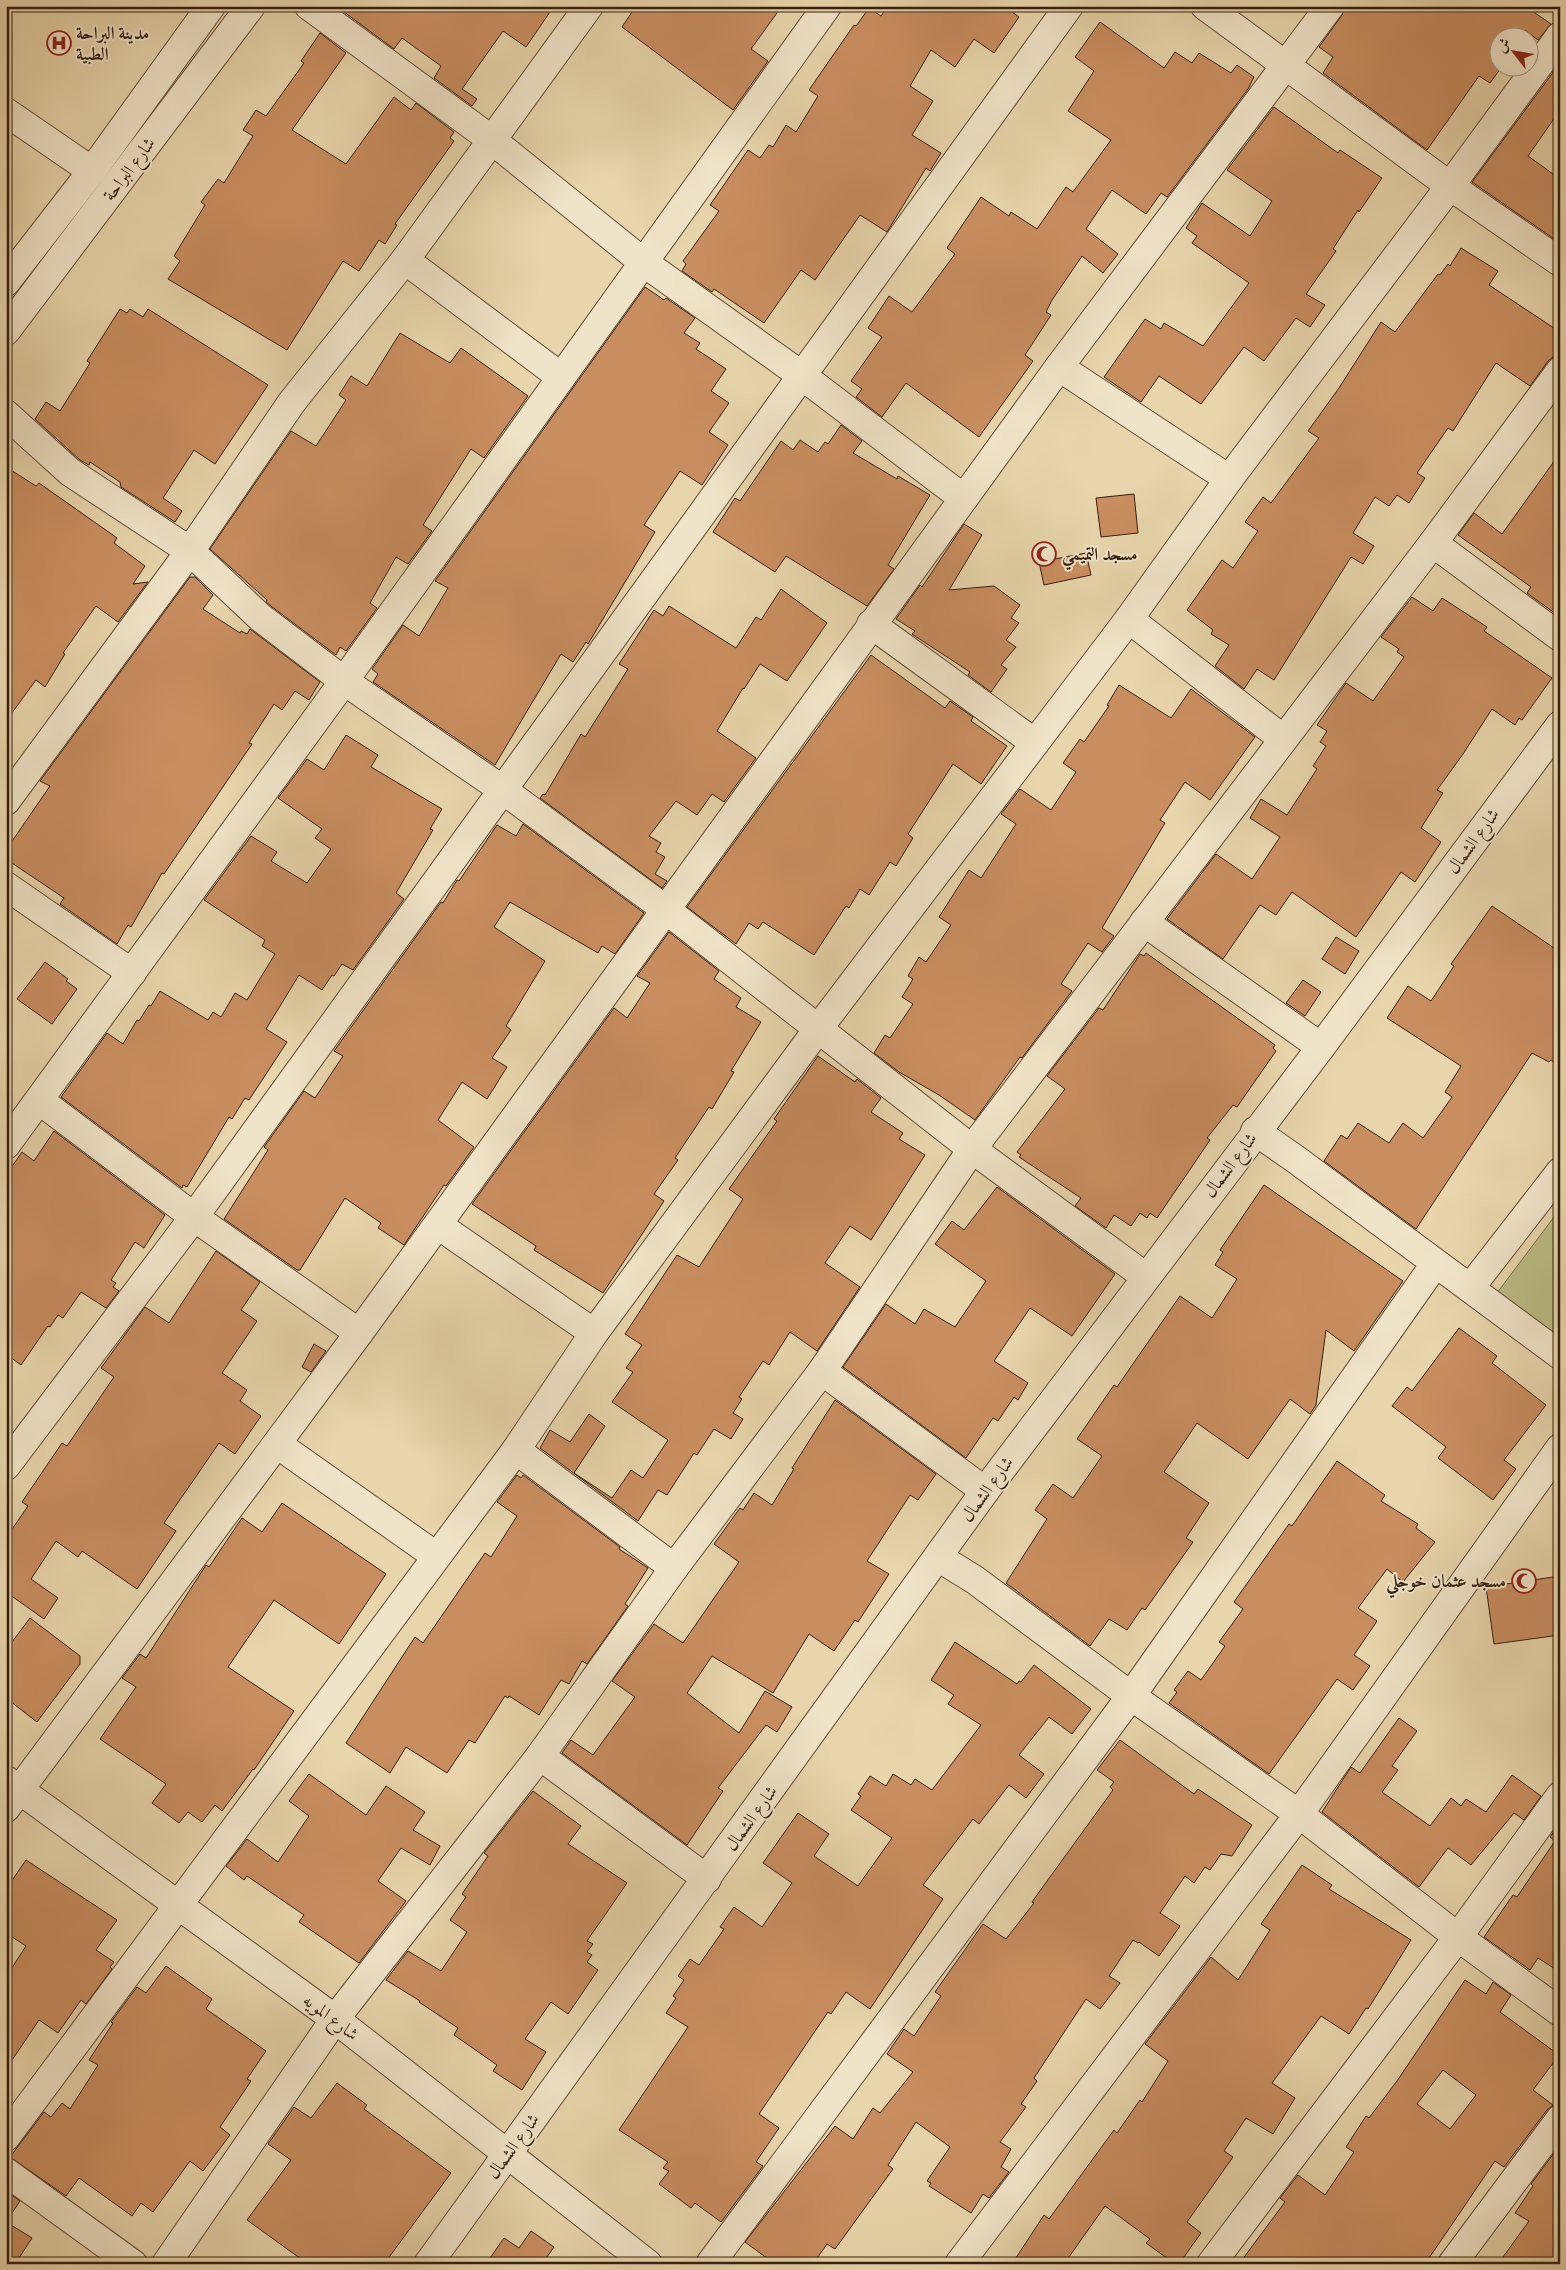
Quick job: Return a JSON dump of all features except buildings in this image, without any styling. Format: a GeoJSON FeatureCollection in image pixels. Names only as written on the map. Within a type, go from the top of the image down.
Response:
{"type":"FeatureCollection","features":[{"type":"Feature","properties":{"kind":"street","name":"شارع البراحة"},"geometry":{"type":"LineString","coordinates":[[6,282],[92,171],[211,6]]}},
{"type":"Feature","properties":{"kind":"street","name":"شارع البراحة"},"geometry":{"type":"LineString","coordinates":[[6,331],[251,6]]}},
{"type":"Feature","properties":{"kind":"street"},"geometry":{"type":"LineString","coordinates":[[309,6],[492,140],[643,262],[801,375],[963,498]]}},
{"type":"Feature","properties":{"kind":"street"},"geometry":{"type":"LineString","coordinates":[[6,801],[190,551],[292,402],[405,260],[589,6]]}},
{"type":"Feature","properties":{"kind":"street"},"geometry":{"type":"LineString","coordinates":[[6,1145],[344,681],[827,6]]}},
{"type":"Feature","properties":{"kind":"street"},"geometry":{"type":"LineString","coordinates":[[6,1466],[194,1217],[801,375],[1070,6]]}},
{"type":"Feature","properties":{"kind":"street"},"geometry":{"type":"LineString","coordinates":[[1205,6],[1450,186],[1560,262]]}},
{"type":"Feature","properties":{"kind":"street"},"geometry":{"type":"LineString","coordinates":[[11,1792],[277,1444],[359,1333],[963,498],[1330,6]]}},
{"type":"Feature","properties":{"kind":"street"},"geometry":{"type":"LineString","coordinates":[[6,2137],[516,1450],[594,1333],[818,1029],[1129,619],[1229,479],[1450,186],[1560,36]]}},
{"type":"Feature","properties":{"kind":"street"},"geometry":{"type":"LineString","coordinates":[[6,112],[92,171]]}},
{"type":"Feature","properties":{"kind":"street"},"geometry":{"type":"LineString","coordinates":[[405,260],[561,378]]}},
{"type":"Feature","properties":{"kind":"street"},"geometry":{"type":"LineString","coordinates":[[1059,367],[1229,479]]}},
{"type":"Feature","properties":{"kind":"street"},"geometry":{"type":"LineString","coordinates":[[166,2264],[335,2019],[540,1756],[674,1568],[822,1371],[972,1148],[1433,543],[1560,371]]}},
{"type":"Feature","properties":{"kind":"street"},"geometry":{"type":"LineString","coordinates":[[6,414],[70,472],[190,551],[261,618],[344,681],[503,790],[665,909],[972,1148],[1146,1277]]}},
{"type":"Feature","properties":{"kind":"street"},"geometry":{"type":"LineString","coordinates":[[1433,543],[1560,638]]}},
{"type":"Feature","properties":{"kind":"street"},"geometry":{"type":"LineString","coordinates":[[1129,619],[1283,739]]}},
{"type":"Feature","properties":{"kind":"street"},"geometry":{"type":"LineString","coordinates":[[871,624],[1035,743]]}},
{"type":"Feature","properties":{"kind":"street","name":"شارع الشمال"},"geometry":{"type":"LineString","coordinates":[[428,2264],[985,1491],[1255,1131],[1321,1047],[1560,725]]}},
{"type":"Feature","properties":{"kind":"street"},"geometry":{"type":"LineString","coordinates":[[6,886],[132,973]]}},
{"type":"Feature","properties":{"kind":"street"},"geometry":{"type":"LineString","coordinates":[[1144,922],[1321,1047]]}},
{"type":"Feature","properties":{"kind":"street"},"geometry":{"type":"LineString","coordinates":[[39,1100],[194,1217],[359,1333]]}},
{"type":"Feature","properties":{"kind":"street"},"geometry":{"type":"LineString","coordinates":[[1255,1131],[1560,1355]]}},
{"type":"Feature","properties":{"kind":"street"},"geometry":{"type":"LineString","coordinates":[[1470,1288],[1560,1172]]}},
{"type":"Feature","properties":{"kind":"street"},"geometry":{"type":"LineString","coordinates":[[438,1225],[594,1333]]}},
{"type":"Feature","properties":{"kind":"street"},"geometry":{"type":"LineString","coordinates":[[710,2264],[1131,1696],[1435,1264]]}},
{"type":"Feature","properties":{"kind":"street"},"geometry":{"type":"LineString","coordinates":[[822,1371],[985,1491]]}},
{"type":"Feature","properties":{"kind":"street"},"geometry":{"type":"LineString","coordinates":[[277,1444],[436,1556]]}},
{"type":"Feature","properties":{"kind":"street"},"geometry":{"type":"LineString","coordinates":[[959,2264],[1299,1814],[1560,1448]]}},
{"type":"Feature","properties":{"kind":"street"},"geometry":{"type":"LineString","coordinates":[[516,1450],[674,1568]]}},
{"type":"Feature","properties":{"kind":"street"},"geometry":{"type":"LineString","coordinates":[[938,1556],[974,1580],[1131,1696],[1299,1814],[1458,1937],[1560,2012]]}},
{"type":"Feature","properties":{"kind":"street"},"geometry":{"type":"LineString","coordinates":[[540,1756],[707,1879]]}},
{"type":"Feature","properties":{"kind":"street","name":"شارع المويه"},"geometry":{"type":"LineString","coordinates":[[11,1792],[180,1905],[335,2019],[648,2264]]}},
{"type":"Feature","properties":{"kind":"street"},"geometry":{"type":"LineString","coordinates":[[1211,2264],[1458,1937],[1560,1796]]}},
{"type":"Feature","properties":{"kind":"street"},"geometry":{"type":"LineString","coordinates":[[1452,2264],[1560,2119]]}},
{"type":"Feature","properties":{"kind":"street"},"geometry":{"type":"LineString","coordinates":[[6,2172],[133,2264]]}},
{"type":"Feature","properties":{"kind":"green space"},"geometry":{"type":"Polygon","coordinates":[[[1560,1209],[1560,1345],[1494,1297],[1560,1209]]]}},
{"type":"Feature","properties":{"kind":"place","name":"مدينة البراحة الطبية"},"geometry":{"type":"Point","coordinates":[59,43]}},
{"type":"Feature","properties":{"kind":"place","name":"مسجد التميمي"},"geometry":{"type":"Point","coordinates":[1044,554]}},
{"type":"Feature","properties":{"kind":"place","name":"مسجد عثمان خوجلي"},"geometry":{"type":"Point","coordinates":[1524,1581]}}]}
